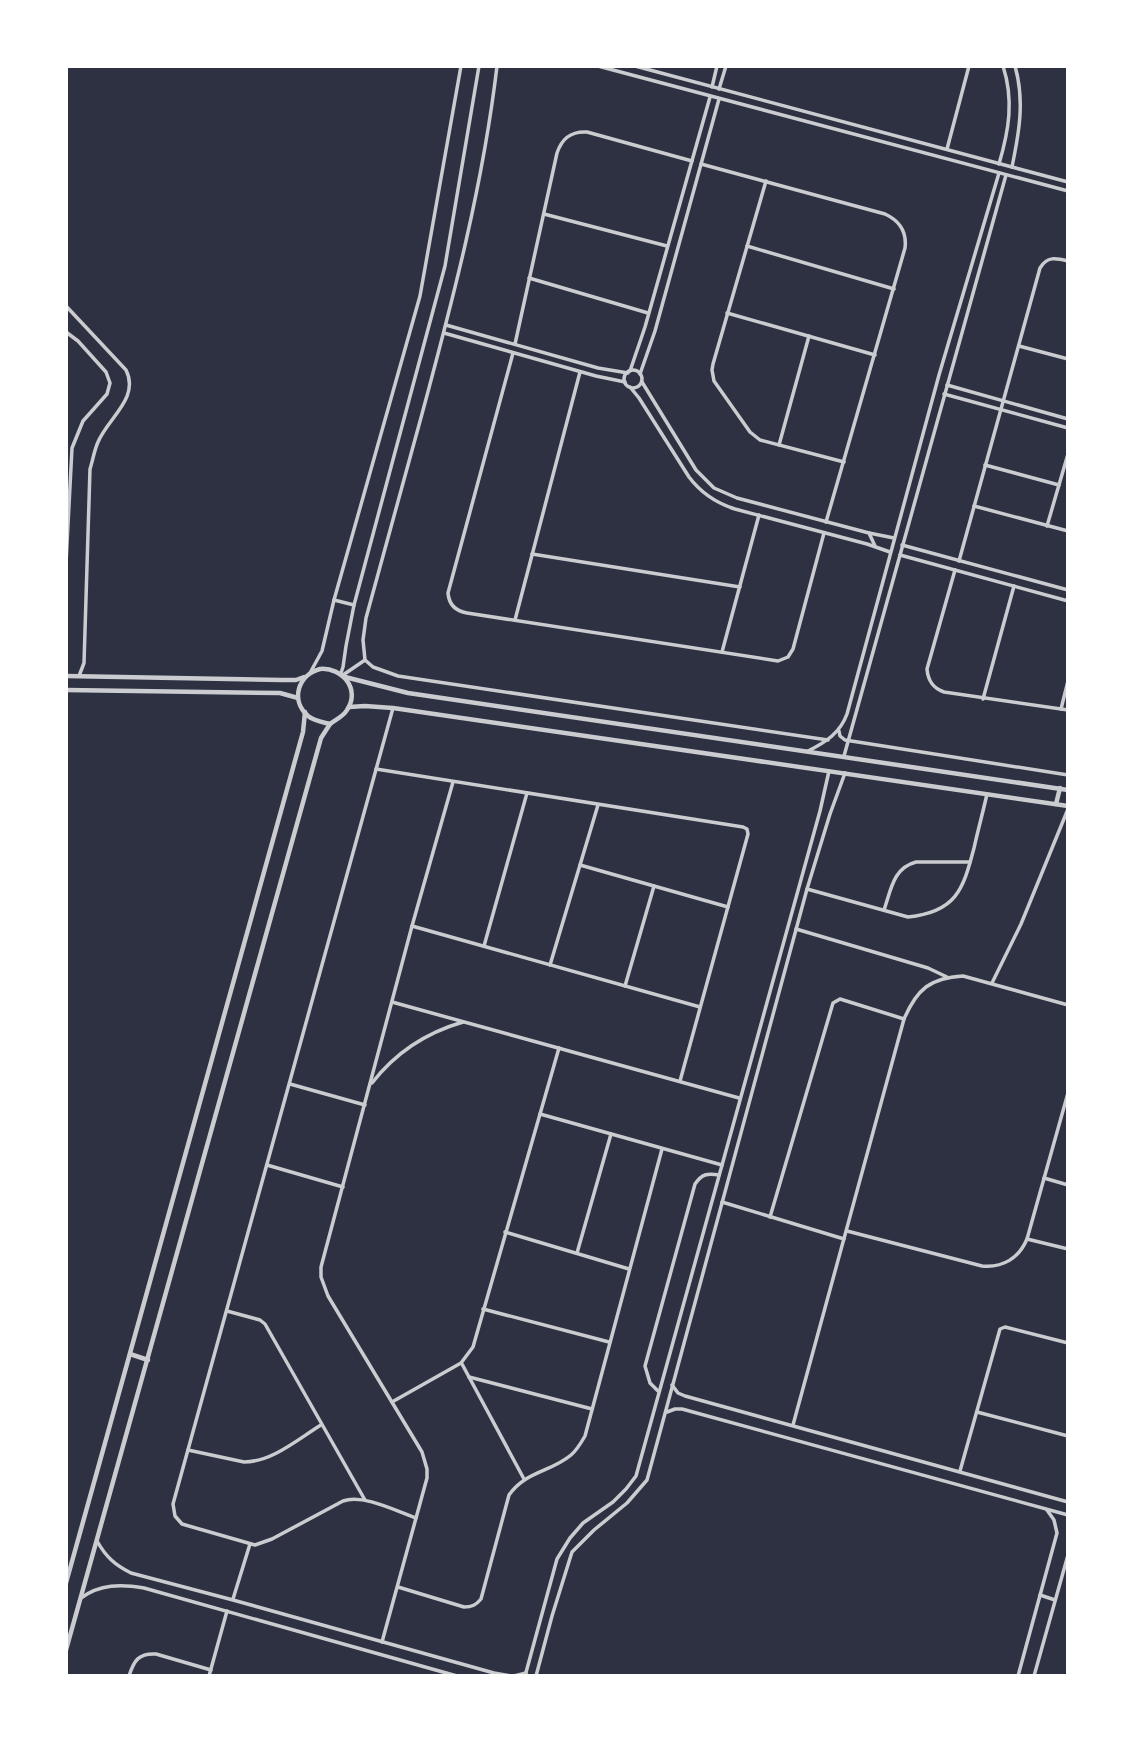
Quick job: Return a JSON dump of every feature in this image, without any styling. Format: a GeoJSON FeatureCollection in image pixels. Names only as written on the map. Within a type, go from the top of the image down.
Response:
{"type":"FeatureCollection","features":[{"type":"Feature","properties":{"kind":"street"},"geometry":{"type":"LineString","coordinates":[[310,673],[322,651],[420,296],[461,66]]}},
{"type":"Feature","properties":{"kind":"street"},"geometry":{"type":"LineString","coordinates":[[66,1650],[321,738],[330,724],[342,716],[352,699],[352,691],[343,675],[343,667],[354,606],[445,266],[479,66]]}},
{"type":"Feature","properties":{"kind":"street"},"geometry":{"type":"LineString","coordinates":[[496,66],[477,189],[446,325],[366,618],[363,640],[365,660],[373,667],[398,676],[828,740]]}},
{"type":"Feature","properties":{"kind":"street"},"geometry":{"type":"LineString","coordinates":[[598,66],[1068,191]]}},
{"type":"Feature","properties":{"kind":"street"},"geometry":{"type":"LineString","coordinates":[[635,66],[1068,182]]}},
{"type":"Feature","properties":{"kind":"street"},"geometry":{"type":"LineString","coordinates":[[712,87],[717,66]]}},
{"type":"Feature","properties":{"kind":"street"},"geometry":{"type":"LineString","coordinates":[[719,89],[726,66]]}},
{"type":"Feature","properties":{"kind":"street"},"geometry":{"type":"LineString","coordinates":[[947,149],[969,66]]}},
{"type":"Feature","properties":{"kind":"street"},"geometry":{"type":"LineString","coordinates":[[999,164],[1006,140],[1010,108],[1009,87],[1003,66]]}},
{"type":"Feature","properties":{"kind":"street"},"geometry":{"type":"LineString","coordinates":[[1012,167],[1021,116],[1015,66]]}},
{"type":"Feature","properties":{"kind":"street"},"geometry":{"type":"LineString","coordinates":[[625,382],[649,313],[710,97]]}},
{"type":"Feature","properties":{"kind":"street"},"geometry":{"type":"LineString","coordinates":[[719,99],[651,345],[640,374],[642,382],[696,470],[714,488],[737,498],[894,538]]}},
{"type":"Feature","properties":{"kind":"street"},"geometry":{"type":"LineString","coordinates":[[515,344],[559,145],[564,138],[571,134],[587,132],[692,161]]}},
{"type":"Feature","properties":{"kind":"street"},"geometry":{"type":"LineString","coordinates":[[701,164],[885,214],[896,220],[905,233],[906,240],[876,355],[826,522]]}},
{"type":"Feature","properties":{"kind":"street"},"geometry":{"type":"LineString","coordinates":[[808,752],[828,740],[839,729],[847,714],[915,460],[999,173]]}},
{"type":"Feature","properties":{"kind":"street"},"geometry":{"type":"LineString","coordinates":[[844,756],[1006,175]]}},
{"type":"Feature","properties":{"kind":"street"},"geometry":{"type":"LineString","coordinates":[[765,181],[713,364],[714,381],[750,432],[760,440],[844,462]]}},
{"type":"Feature","properties":{"kind":"street"},"geometry":{"type":"LineString","coordinates":[[544,214],[668,246]]}},
{"type":"Feature","properties":{"kind":"street"},"geometry":{"type":"LineString","coordinates":[[747,246],[894,289]]}},
{"type":"Feature","properties":{"kind":"street"},"geometry":{"type":"LineString","coordinates":[[959,561],[1041,265],[1053,258],[1068,261]]}},
{"type":"Feature","properties":{"kind":"street"},"geometry":{"type":"LineString","coordinates":[[529,278],[649,313]]}},
{"type":"Feature","properties":{"kind":"street"},"geometry":{"type":"LineString","coordinates":[[66,306],[126,370],[130,382],[126,400],[98,442],[90,469],[84,663],[79,676]]}},
{"type":"Feature","properties":{"kind":"street"},"geometry":{"type":"LineString","coordinates":[[727,313],[876,355]]}},
{"type":"Feature","properties":{"kind":"street"},"geometry":{"type":"LineString","coordinates":[[446,325],[606,370],[636,371],[640,374]]}},
{"type":"Feature","properties":{"kind":"street"},"geometry":{"type":"LineString","coordinates":[[66,332],[78,341],[106,372],[110,383],[107,394],[83,421],[72,448],[66,563]]}},
{"type":"Feature","properties":{"kind":"street"},"geometry":{"type":"LineString","coordinates":[[444,333],[580,372],[625,382],[637,395],[694,484],[717,502],[890,552]]}},
{"type":"Feature","properties":{"kind":"street"},"geometry":{"type":"LineString","coordinates":[[779,445],[809,336]]}},
{"type":"Feature","properties":{"kind":"street"},"geometry":{"type":"LineString","coordinates":[[1018,345],[1068,359]]}},
{"type":"Feature","properties":{"kind":"street"},"geometry":{"type":"LineString","coordinates":[[513,353],[448,593],[453,607],[461,612],[722,653],[784,660],[792,653],[824,533]]}},
{"type":"Feature","properties":{"kind":"street"},"geometry":{"type":"LineString","coordinates":[[515,621],[580,372]]}},
{"type":"Feature","properties":{"kind":"street"},"geometry":{"type":"LineString","coordinates":[[630,387],[637,387],[642,382]]}},
{"type":"Feature","properties":{"kind":"street"},"geometry":{"type":"LineString","coordinates":[[947,385],[1068,419]]}},
{"type":"Feature","properties":{"kind":"street"},"geometry":{"type":"LineString","coordinates":[[944,394],[1068,428]]}},
{"type":"Feature","properties":{"kind":"street"},"geometry":{"type":"LineString","coordinates":[[1047,526],[1068,454]]}},
{"type":"Feature","properties":{"kind":"street"},"geometry":{"type":"LineString","coordinates":[[915,460],[925,463]]}},
{"type":"Feature","properties":{"kind":"street"},"geometry":{"type":"LineString","coordinates":[[985,465],[1059,485]]}},
{"type":"Feature","properties":{"kind":"street"},"geometry":{"type":"LineString","coordinates":[[974,506],[1068,531]]}},
{"type":"Feature","properties":{"kind":"street"},"geometry":{"type":"LineString","coordinates":[[722,653],[759,515]]}},
{"type":"Feature","properties":{"kind":"street"},"geometry":{"type":"LineString","coordinates":[[869,533],[875,546]]}},
{"type":"Feature","properties":{"kind":"street"},"geometry":{"type":"LineString","coordinates":[[902,545],[1068,590]]}},
{"type":"Feature","properties":{"kind":"street"},"geometry":{"type":"LineString","coordinates":[[533,554],[740,587]]}},
{"type":"Feature","properties":{"kind":"street"},"geometry":{"type":"LineString","coordinates":[[900,555],[1068,601]]}},
{"type":"Feature","properties":{"kind":"street"},"geometry":{"type":"LineString","coordinates":[[955,570],[927,669],[932,684],[939,691],[1068,710]]}},
{"type":"Feature","properties":{"kind":"street"},"geometry":{"type":"LineString","coordinates":[[983,699],[1014,586]]}},
{"type":"Feature","properties":{"kind":"street"},"geometry":{"type":"LineString","coordinates":[[334,600],[354,606]]}},
{"type":"Feature","properties":{"kind":"street"},"geometry":{"type":"LineString","coordinates":[[873,615],[882,618]]}},
{"type":"Feature","properties":{"kind":"street"},"geometry":{"type":"LineString","coordinates":[[343,675],[365,660]]}},
{"type":"Feature","properties":{"kind":"street"},"geometry":{"type":"LineString","coordinates":[[66,676],[296,680],[325,668],[408,694],[1068,790]]}},
{"type":"Feature","properties":{"kind":"street"},"geometry":{"type":"LineString","coordinates":[[304,677],[299,687],[299,705],[309,717],[330,724]]}},
{"type":"Feature","properties":{"kind":"street"},"geometry":{"type":"LineString","coordinates":[[1061,709],[1068,681]]}},
{"type":"Feature","properties":{"kind":"street"},"geometry":{"type":"LineString","coordinates":[[66,690],[280,694],[298,698]]}},
{"type":"Feature","properties":{"kind":"street"},"geometry":{"type":"LineString","coordinates":[[349,707],[393,708],[1068,807],[1021,924],[992,983]]}},
{"type":"Feature","properties":{"kind":"street"},"geometry":{"type":"LineString","coordinates":[[393,708],[173,1510],[178,1520],[187,1527],[254,1545],[272,1539],[343,1501],[358,1498],[416,1518]]}},
{"type":"Feature","properties":{"kind":"street"},"geometry":{"type":"LineString","coordinates":[[66,1583],[303,732],[305,712]]}},
{"type":"Feature","properties":{"kind":"street"},"geometry":{"type":"LineString","coordinates":[[839,729],[840,736],[848,740],[1068,775]]}},
{"type":"Feature","properties":{"kind":"street"},"geometry":{"type":"LineString","coordinates":[[376,769],[745,827],[748,834],[680,1081]]}},
{"type":"Feature","properties":{"kind":"street"},"geometry":{"type":"LineString","coordinates":[[97,1542],[116,1566],[146,1578],[494,1673],[525,1674],[557,1559],[563,1547],[583,1523],[614,1502],[636,1476],[829,771]]}},
{"type":"Feature","properties":{"kind":"street"},"geometry":{"type":"LineString","coordinates":[[536,1675],[572,1552],[627,1503],[647,1480],[807,889],[845,773]]}},
{"type":"Feature","properties":{"kind":"street"},"geometry":{"type":"LineString","coordinates":[[382,1642],[427,1478],[426,1460],[328,1296],[321,1277],[321,1267],[453,782]]}},
{"type":"Feature","properties":{"kind":"street"},"geometry":{"type":"LineString","coordinates":[[1056,804],[1060,788]]}},
{"type":"Feature","properties":{"kind":"street"},"geometry":{"type":"LineString","coordinates":[[484,946],[527,793]]}},
{"type":"Feature","properties":{"kind":"street"},"geometry":{"type":"LineString","coordinates":[[807,889],[908,917],[925,915],[940,909],[953,899],[962,886],[987,794]]}},
{"type":"Feature","properties":{"kind":"street"},"geometry":{"type":"LineString","coordinates":[[550,965],[598,805]]}},
{"type":"Feature","properties":{"kind":"street"},"geometry":{"type":"LineString","coordinates":[[820,811],[830,814]]}},
{"type":"Feature","properties":{"kind":"street"},"geometry":{"type":"LineString","coordinates":[[884,910],[894,878],[903,867],[916,862],[970,862]]}},
{"type":"Feature","properties":{"kind":"street"},"geometry":{"type":"LineString","coordinates":[[580,865],[728,907]]}},
{"type":"Feature","properties":{"kind":"street"},"geometry":{"type":"LineString","coordinates":[[625,986],[654,886]]}},
{"type":"Feature","properties":{"kind":"street"},"geometry":{"type":"LineString","coordinates":[[412,926],[700,1007]]}},
{"type":"Feature","properties":{"kind":"street"},"geometry":{"type":"LineString","coordinates":[[796,929],[928,968],[947,977]]}},
{"type":"Feature","properties":{"kind":"street"},"geometry":{"type":"LineString","coordinates":[[793,1425],[904,1019],[911,1002],[920,990],[933,982],[947,977],[963,976],[1068,1005]]}},
{"type":"Feature","properties":{"kind":"street"},"geometry":{"type":"LineString","coordinates":[[770,1217],[833,1003],[840,999],[904,1019]]}},
{"type":"Feature","properties":{"kind":"street"},"geometry":{"type":"LineString","coordinates":[[392,1002],[739,1098]]}},
{"type":"Feature","properties":{"kind":"street"},"geometry":{"type":"LineString","coordinates":[[371,1084],[390,1062],[412,1044],[437,1031],[465,1022]]}},
{"type":"Feature","properties":{"kind":"street"},"geometry":{"type":"LineString","coordinates":[[392,1402],[461,1363],[468,1356],[559,1048]]}},
{"type":"Feature","properties":{"kind":"street"},"geometry":{"type":"LineString","coordinates":[[290,1084],[365,1105]]}},
{"type":"Feature","properties":{"kind":"street"},"geometry":{"type":"LineString","coordinates":[[847,1231],[988,1267],[1005,1264],[1015,1258],[1027,1238],[1068,1093]]}},
{"type":"Feature","properties":{"kind":"street"},"geometry":{"type":"LineString","coordinates":[[540,1114],[722,1165]]}},
{"type":"Feature","properties":{"kind":"street"},"geometry":{"type":"LineString","coordinates":[[577,1254],[611,1134]]}},
{"type":"Feature","properties":{"kind":"street"},"geometry":{"type":"LineString","coordinates":[[397,1586],[464,1606],[477,1604],[481,1599],[506,1502],[515,1486],[569,1457],[578,1448],[585,1436],[662,1149]]}},
{"type":"Feature","properties":{"kind":"street"},"geometry":{"type":"LineString","coordinates":[[267,1165],[343,1187]]}},
{"type":"Feature","properties":{"kind":"street"},"geometry":{"type":"LineString","coordinates":[[659,1391],[650,1383],[645,1366],[695,1184],[707,1173],[719,1175]]}},
{"type":"Feature","properties":{"kind":"street"},"geometry":{"type":"LineString","coordinates":[[1044,1178],[1068,1185]]}},
{"type":"Feature","properties":{"kind":"street"},"geometry":{"type":"LineString","coordinates":[[722,1202],[844,1240]]}},
{"type":"Feature","properties":{"kind":"street"},"geometry":{"type":"LineString","coordinates":[[704,1229],[714,1232]]}},
{"type":"Feature","properties":{"kind":"street"},"geometry":{"type":"LineString","coordinates":[[505,1232],[629,1269]]}},
{"type":"Feature","properties":{"kind":"street"},"geometry":{"type":"LineString","coordinates":[[1027,1238],[1068,1249]]}},
{"type":"Feature","properties":{"kind":"street"},"geometry":{"type":"LineString","coordinates":[[483,1309],[609,1342]]}},
{"type":"Feature","properties":{"kind":"street"},"geometry":{"type":"LineString","coordinates":[[227,1311],[260,1320],[265,1324],[365,1500]]}},
{"type":"Feature","properties":{"kind":"street"},"geometry":{"type":"LineString","coordinates":[[960,1471],[1000,1329],[1009,1328],[1068,1343]]}},
{"type":"Feature","properties":{"kind":"street"},"geometry":{"type":"LineString","coordinates":[[130,1354],[148,1360]]}},
{"type":"Feature","properties":{"kind":"street"},"geometry":{"type":"LineString","coordinates":[[461,1363],[524,1479]]}},
{"type":"Feature","properties":{"kind":"street"},"geometry":{"type":"LineString","coordinates":[[468,1377],[592,1409]]}},
{"type":"Feature","properties":{"kind":"street"},"geometry":{"type":"LineString","coordinates":[[673,1385],[678,1393],[685,1396],[1068,1502]]}},
{"type":"Feature","properties":{"kind":"street"},"geometry":{"type":"LineString","coordinates":[[665,1413],[682,1409],[1068,1515]]}},
{"type":"Feature","properties":{"kind":"street"},"geometry":{"type":"LineString","coordinates":[[976,1412],[1068,1436]]}},
{"type":"Feature","properties":{"kind":"street"},"geometry":{"type":"LineString","coordinates":[[188,1450],[252,1462],[268,1457],[321,1425]]}},
{"type":"Feature","properties":{"kind":"street"},"geometry":{"type":"LineString","coordinates":[[1018,1675],[1058,1533],[1054,1520],[1045,1509]]}},
{"type":"Feature","properties":{"kind":"street"},"geometry":{"type":"LineString","coordinates":[[233,1600],[250,1544]]}},
{"type":"Feature","properties":{"kind":"street"},"geometry":{"type":"LineString","coordinates":[[1034,1675],[1068,1555]]}},
{"type":"Feature","properties":{"kind":"street"},"geometry":{"type":"LineString","coordinates":[[144,1588],[146,1578]]}},
{"type":"Feature","properties":{"kind":"street"},"geometry":{"type":"LineString","coordinates":[[81,1598],[92,1590],[107,1586],[144,1588],[457,1675]]}},
{"type":"Feature","properties":{"kind":"street"},"geometry":{"type":"LineString","coordinates":[[1040,1595],[1055,1600]]}},
{"type":"Feature","properties":{"kind":"street"},"geometry":{"type":"LineString","coordinates":[[209,1675],[227,1611]]}},
{"type":"Feature","properties":{"kind":"street"},"geometry":{"type":"LineString","coordinates":[[543,1613],[552,1616]]}},
{"type":"Feature","properties":{"kind":"street"},"geometry":{"type":"LineString","coordinates":[[129,1675],[133,1662],[139,1656],[148,1654],[211,1670]]}}]}
